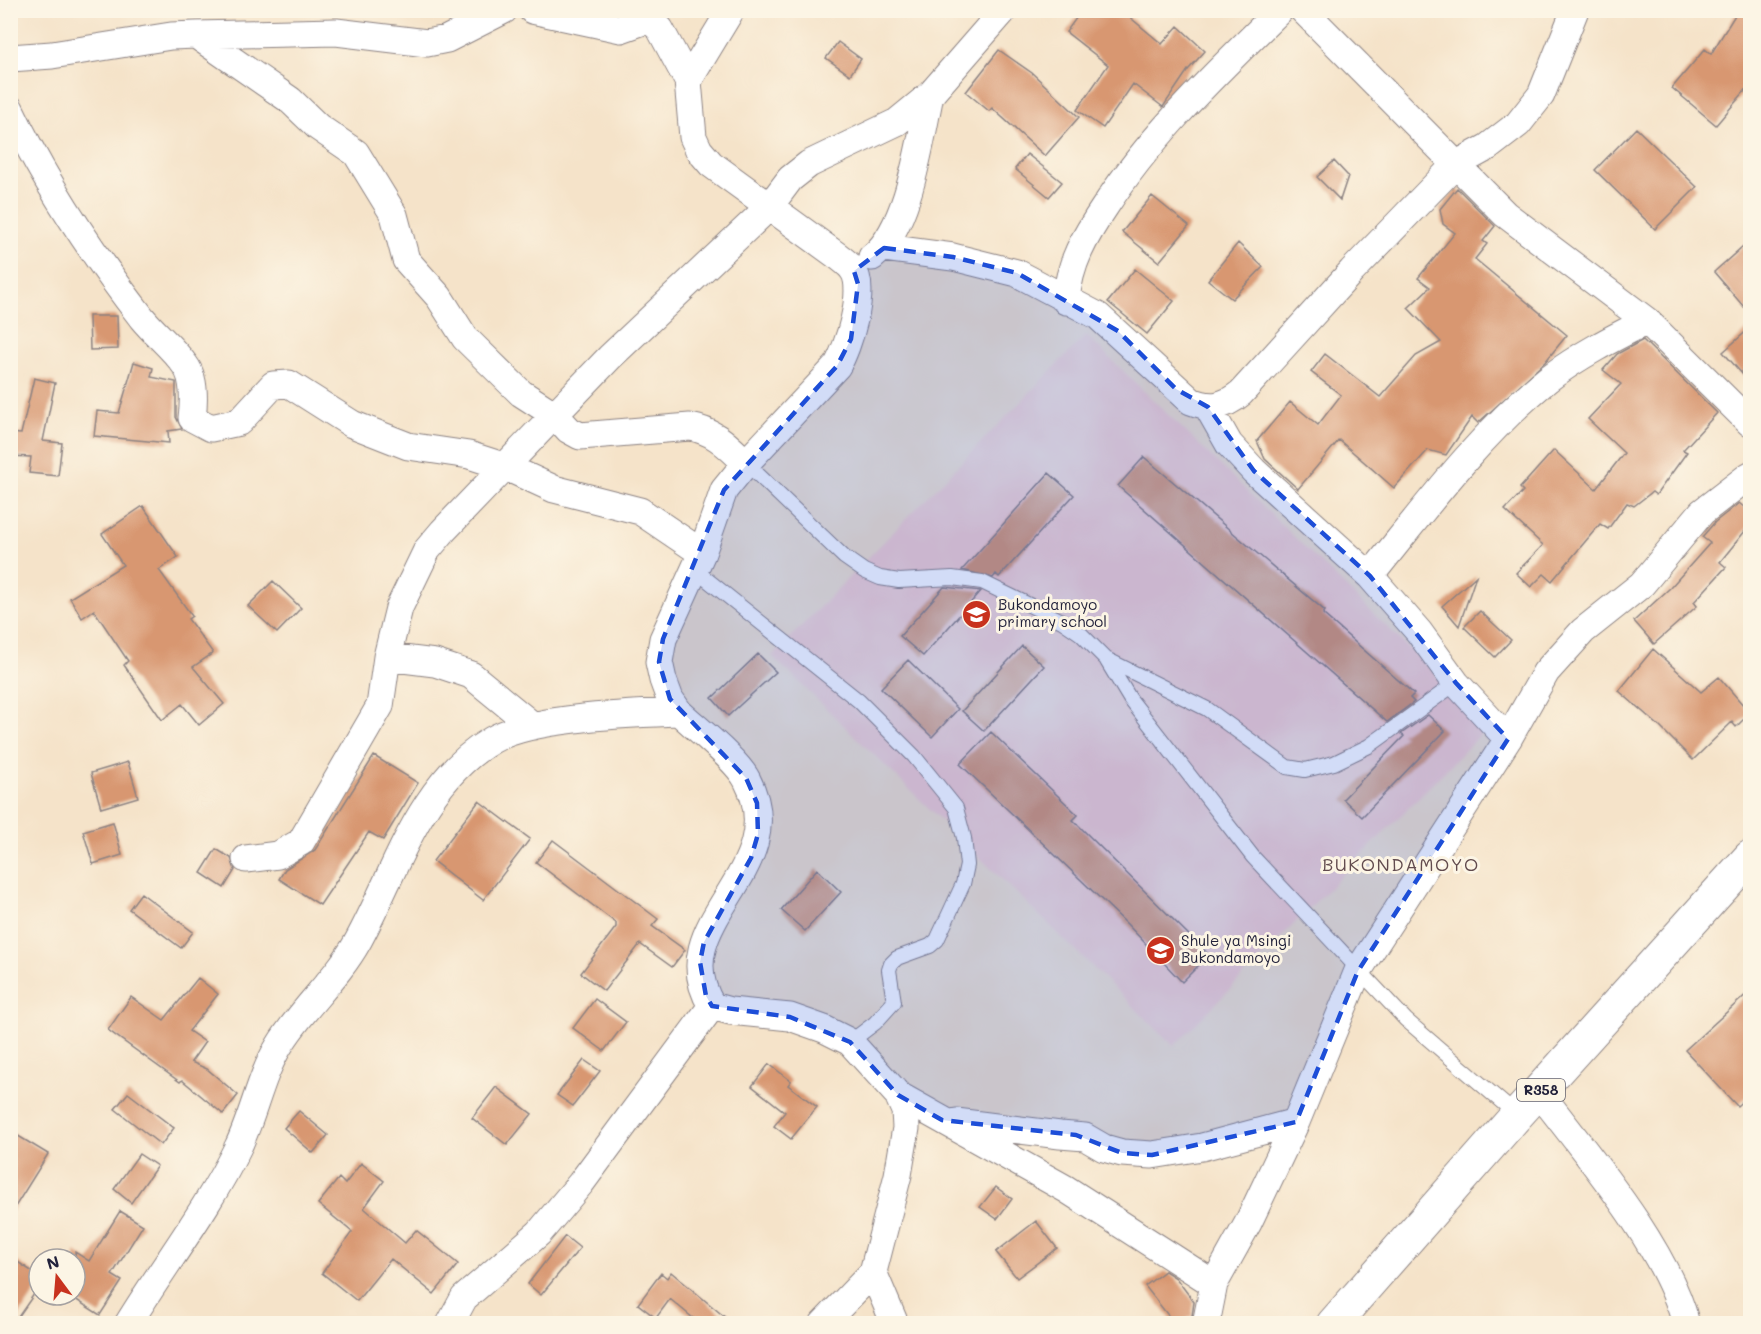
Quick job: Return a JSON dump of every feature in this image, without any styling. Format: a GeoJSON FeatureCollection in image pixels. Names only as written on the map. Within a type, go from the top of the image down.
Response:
{"type":"FeatureCollection","features":[{"type":"Feature","properties":{"kind":"main road","name":"R358"},"geometry":{"type":"LineString","coordinates":[[1333,1323],[1750,857]]}},
{"type":"Feature","properties":{"kind":"street"},"geometry":{"type":"LineString","coordinates":[[10,58],[52,55],[171,36],[196,35],[336,32],[427,43],[447,39],[504,10]]}},
{"type":"Feature","properties":{"kind":"street"},"geometry":{"type":"LineString","coordinates":[[532,10],[621,29],[646,15],[660,29],[688,81],[690,124],[699,150],[711,164],[839,257],[854,271],[858,285],[851,339],[845,353],[837,366],[746,463],[724,490],[698,561],[663,639],[660,662],[670,699],[679,712],[746,778],[757,803],[758,834],[751,858],[742,877],[714,918],[704,942],[700,962],[701,979],[712,1006]]}},
{"type":"Feature","properties":{"kind":"street"},"geometry":{"type":"LineString","coordinates":[[688,81],[731,10]]}},
{"type":"Feature","properties":{"kind":"street"},"geometry":{"type":"LineString","coordinates":[[246,859],[278,855],[301,842],[380,706],[387,657],[399,608],[427,550],[610,357],[769,207],[790,179],[809,164],[897,122],[930,95],[1004,10]]}},
{"type":"Feature","properties":{"kind":"street"},"geometry":{"type":"LineString","coordinates":[[1066,301],[1068,278],[1086,235],[1132,165],[1165,125],[1280,10]]}},
{"type":"Feature","properties":{"kind":"street"},"geometry":{"type":"LineString","coordinates":[[1303,10],[1505,214],[1647,321],[1750,423]]}},
{"type":"Feature","properties":{"kind":"street"},"geometry":{"type":"LineString","coordinates":[[884,248],[988,264],[1017,273],[1098,316],[1118,331],[1191,401],[1208,407],[1229,403],[1241,393],[1352,270],[1455,165],[1488,147],[1518,124],[1535,102],[1556,60],[1575,10]]}},
{"type":"Feature","properties":{"kind":"street"},"geometry":{"type":"LineString","coordinates":[[196,35],[290,100],[318,126],[356,153],[394,215],[406,260],[412,269],[439,297],[465,338],[526,398],[555,415],[569,430],[580,436],[690,427],[702,429],[719,437],[746,463]]}},
{"type":"Feature","properties":{"kind":"street"},"geometry":{"type":"LineString","coordinates":[[854,271],[884,248],[901,209],[930,95]]}},
{"type":"Feature","properties":{"kind":"street"},"geometry":{"type":"LineString","coordinates":[[10,109],[58,202],[96,258],[153,331],[187,367],[194,401],[192,418],[211,428],[239,422],[273,385],[289,384],[352,424],[408,446],[461,453],[506,467],[554,489],[640,512],[698,561]]}},
{"type":"Feature","properties":{"kind":"street"},"geometry":{"type":"LineString","coordinates":[[1370,576],[1474,448],[1522,402],[1566,367],[1611,339],[1647,321]]}},
{"type":"Feature","properties":{"kind":"street"},"geometry":{"type":"LineString","coordinates":[[1208,407],[1229,444],[1254,471],[1370,576],[1419,632],[1456,683],[1508,739]]}},
{"type":"Feature","properties":{"kind":"street"},"geometry":{"type":"LineString","coordinates":[[1206,1323],[1214,1284],[1248,1223],[1296,1122],[1358,971],[1508,739],[1546,672],[1583,631],[1642,584],[1702,512],[1750,475]]}},
{"type":"Feature","properties":{"kind":"street"},"geometry":{"type":"LineString","coordinates":[[387,657],[435,663],[471,675],[533,726]]}},
{"type":"Feature","properties":{"kind":"street"},"geometry":{"type":"LineString","coordinates":[[128,1323],[208,1201],[239,1145],[278,1048],[297,1018],[357,944],[401,849],[428,805],[463,761],[493,739],[533,726],[610,715],[679,712]]}},
{"type":"Feature","properties":{"kind":"street"},"geometry":{"type":"LineString","coordinates":[[712,1006],[730,1011],[790,1017],[850,1042],[898,1095],[1066,1189],[1214,1284]]}},
{"type":"Feature","properties":{"kind":"street"},"geometry":{"type":"LineString","coordinates":[[450,1323],[464,1298],[539,1233],[581,1183],[712,1006]]}},
{"type":"Feature","properties":{"kind":"street"},"geometry":{"type":"LineString","coordinates":[[823,1323],[873,1272],[898,1175],[906,1128],[905,1111],[898,1095]]}},
{"type":"Feature","properties":{"kind":"street"},"geometry":{"type":"LineString","coordinates":[[1528,1103],[1642,1233],[1677,1296],[1686,1323]]}},
{"type":"Feature","properties":{"kind":"street"},"geometry":{"type":"LineString","coordinates":[[942,1120],[1076,1135],[1122,1153],[1152,1155],[1202,1147],[1296,1122]]}},
{"type":"Feature","properties":{"kind":"street"},"geometry":{"type":"LineString","coordinates":[[873,1272],[896,1323]]}},
{"type":"Feature","properties":{"kind":"lane"},"geometry":{"type":"LineString","coordinates":[[746,463],[843,557],[864,572],[899,581],[952,578],[982,582],[1062,621],[1081,634],[1106,659],[1137,708],[1253,857],[1358,971],[1406,1020],[1528,1103]]}},
{"type":"Feature","properties":{"kind":"lane"},"geometry":{"type":"LineString","coordinates":[[698,561],[859,701],[914,756],[956,808],[964,838],[967,865],[954,907],[937,940],[891,964],[889,970],[894,1002],[875,1023],[850,1042]]}},
{"type":"Feature","properties":{"kind":"lane"},"geometry":{"type":"LineString","coordinates":[[1106,659],[1207,709],[1287,767],[1305,770],[1334,763],[1369,746],[1456,683]]}},
{"type":"Feature","properties":{"kind":"highlighted area"},"geometry":{"type":"Polygon","coordinates":[[[884,248],[953,257],[1017,273],[1118,331],[1176,389],[1208,407],[1254,471],[1370,576],[1456,683],[1508,739],[1358,971],[1296,1122],[1152,1155],[1122,1153],[1076,1135],[942,1120],[898,1095],[850,1042],[790,1017],[712,1006],[706,996],[700,962],[704,942],[751,858],[758,834],[757,803],[746,778],[670,699],[659,662],[663,639],[724,490],[837,366],[851,339],[858,284],[854,271],[884,248]]]}},
{"type":"Feature","properties":{"kind":"shaded area","name":"Bukondamoyo primary school"},"geometry":{"type":"Polygon","coordinates":[[[1086,335],[1489,726],[1174,1046],[772,656],[1086,335]]]}},
{"type":"Feature","properties":{"kind":"building"},"geometry":{"type":"Polygon","coordinates":[[[1082,10],[1121,10],[1162,44],[1178,26],[1205,51],[1188,70],[1163,107],[1133,84],[1103,128],[1077,110],[1108,65],[1066,32],[1082,10]]]}},
{"type":"Feature","properties":{"kind":"building"},"geometry":{"type":"Polygon","coordinates":[[[1738,10],[1750,10],[1750,85],[1716,125],[1672,88],[1705,49],[1711,54],[1738,10]]]}},
{"type":"Feature","properties":{"kind":"building"},"geometry":{"type":"Polygon","coordinates":[[[838,42],[861,59],[850,75],[826,58],[838,42]]]}},
{"type":"Feature","properties":{"kind":"building"},"geometry":{"type":"Polygon","coordinates":[[[999,50],[1032,73],[1079,117],[1045,156],[992,108],[989,111],[966,92],[999,50]]]}},
{"type":"Feature","properties":{"kind":"building"},"geometry":{"type":"Polygon","coordinates":[[[1636,128],[1697,187],[1655,229],[1595,170],[1636,128]]]}},
{"type":"Feature","properties":{"kind":"building"},"geometry":{"type":"Polygon","coordinates":[[[1027,154],[1062,182],[1049,197],[1015,169],[1027,154]]]}},
{"type":"Feature","properties":{"kind":"building"},"geometry":{"type":"Polygon","coordinates":[[[1334,161],[1348,176],[1340,200],[1317,177],[1334,161]]]}},
{"type":"Feature","properties":{"kind":"building"},"geometry":{"type":"Polygon","coordinates":[[[1457,188],[1495,226],[1483,241],[1487,244],[1475,259],[1567,335],[1545,362],[1478,423],[1472,417],[1446,455],[1428,450],[1394,488],[1339,440],[1298,489],[1265,459],[1257,441],[1290,402],[1318,425],[1341,395],[1311,372],[1325,354],[1380,397],[1416,356],[1441,342],[1408,308],[1430,287],[1418,278],[1455,233],[1443,224],[1440,209],[1457,188]]]}},
{"type":"Feature","properties":{"kind":"building"},"geometry":{"type":"Polygon","coordinates":[[[1152,196],[1189,226],[1159,262],[1122,232],[1152,196]]]}},
{"type":"Feature","properties":{"kind":"building"},"geometry":{"type":"Polygon","coordinates":[[[1750,240],[1750,314],[1714,272],[1750,240]]]}},
{"type":"Feature","properties":{"kind":"building"},"geometry":{"type":"Polygon","coordinates":[[[1238,243],[1263,267],[1232,299],[1208,280],[1238,243]]]}},
{"type":"Feature","properties":{"kind":"building"},"geometry":{"type":"Polygon","coordinates":[[[1135,269],[1174,301],[1147,334],[1108,302],[1135,269]]]}},
{"type":"Feature","properties":{"kind":"building"},"geometry":{"type":"Polygon","coordinates":[[[89,316],[117,316],[118,349],[90,350],[89,316]]]}},
{"type":"Feature","properties":{"kind":"building"},"geometry":{"type":"Polygon","coordinates":[[[1750,328],[1750,383],[1723,352],[1750,328]]]}},
{"type":"Feature","properties":{"kind":"building"},"geometry":{"type":"Polygon","coordinates":[[[1643,340],[1717,413],[1683,450],[1687,452],[1656,495],[1652,492],[1634,506],[1627,503],[1608,529],[1600,524],[1552,581],[1544,574],[1531,587],[1516,573],[1543,545],[1505,510],[1523,491],[1520,488],[1554,450],[1596,489],[1624,453],[1588,419],[1621,384],[1603,370],[1617,354],[1643,340]]]}},
{"type":"Feature","properties":{"kind":"building"},"geometry":{"type":"Polygon","coordinates":[[[134,362],[153,368],[151,377],[176,382],[176,417],[182,429],[168,431],[169,443],[94,436],[97,411],[119,413],[134,362]]]}},
{"type":"Feature","properties":{"kind":"building"},"geometry":{"type":"Polygon","coordinates":[[[34,378],[55,383],[43,441],[62,443],[58,476],[29,473],[31,457],[10,456],[10,433],[21,434],[34,378]]]}},
{"type":"Feature","properties":{"kind":"building"},"geometry":{"type":"Polygon","coordinates":[[[1144,457],[1325,611],[1323,614],[1414,694],[1410,698],[1414,702],[1387,722],[1118,486],[1144,457]]]}},
{"type":"Feature","properties":{"kind":"building"},"geometry":{"type":"Polygon","coordinates":[[[1049,473],[1074,495],[999,577],[996,574],[993,578],[962,570],[1049,473]]]}},
{"type":"Feature","properties":{"kind":"building"},"geometry":{"type":"Polygon","coordinates":[[[1739,503],[1750,512],[1750,525],[1720,562],[1726,567],[1694,602],[1697,606],[1654,644],[1634,621],[1670,588],[1710,543],[1702,537],[1715,522],[1739,503]]]}},
{"type":"Feature","properties":{"kind":"building"},"geometry":{"type":"Polygon","coordinates":[[[143,506],[178,557],[159,570],[192,616],[188,619],[213,653],[193,667],[224,704],[199,725],[182,704],[162,720],[124,665],[128,661],[94,610],[82,618],[70,598],[123,565],[102,534],[143,506]]]}},
{"type":"Feature","properties":{"kind":"building"},"geometry":{"type":"Polygon","coordinates":[[[1476,576],[1459,626],[1442,606],[1476,576]]]}},
{"type":"Feature","properties":{"kind":"building"},"geometry":{"type":"Polygon","coordinates":[[[273,581],[301,608],[277,633],[248,606],[273,581]]]}},
{"type":"Feature","properties":{"kind":"building"},"geometry":{"type":"Polygon","coordinates":[[[944,587],[981,591],[923,656],[900,636],[944,587]]]}},
{"type":"Feature","properties":{"kind":"building"},"geometry":{"type":"Polygon","coordinates":[[[1480,611],[1511,640],[1495,657],[1464,627],[1480,611]]]}},
{"type":"Feature","properties":{"kind":"building"},"geometry":{"type":"Polygon","coordinates":[[[1022,646],[1044,666],[984,731],[962,711],[1022,646]]]}},
{"type":"Feature","properties":{"kind":"building"},"geometry":{"type":"Polygon","coordinates":[[[1653,649],[1701,692],[1719,677],[1750,713],[1736,727],[1732,722],[1693,760],[1619,691],[1653,649]]]}},
{"type":"Feature","properties":{"kind":"building"},"geometry":{"type":"Polygon","coordinates":[[[758,654],[776,672],[728,716],[712,698],[758,654]]]}},
{"type":"Feature","properties":{"kind":"building"},"geometry":{"type":"Polygon","coordinates":[[[908,660],[958,709],[932,737],[881,688],[908,660]]]}},
{"type":"Feature","properties":{"kind":"building"},"geometry":{"type":"Polygon","coordinates":[[[1428,715],[1445,731],[1362,817],[1343,799],[1404,736],[1401,734],[1428,715]]]}},
{"type":"Feature","properties":{"kind":"building"},"geometry":{"type":"Polygon","coordinates":[[[991,732],[1078,815],[1073,820],[1209,955],[1182,982],[1127,924],[960,764],[991,732]]]}},
{"type":"Feature","properties":{"kind":"building"},"geometry":{"type":"Polygon","coordinates":[[[374,756],[418,783],[383,840],[369,832],[320,905],[279,879],[285,869],[315,850],[374,756]]]}},
{"type":"Feature","properties":{"kind":"building"},"geometry":{"type":"Polygon","coordinates":[[[128,762],[138,797],[101,808],[91,773],[128,762]]]}},
{"type":"Feature","properties":{"kind":"building"},"geometry":{"type":"Polygon","coordinates":[[[479,801],[530,839],[483,900],[433,861],[479,801]]]}},
{"type":"Feature","properties":{"kind":"building"},"geometry":{"type":"Polygon","coordinates":[[[113,822],[122,855],[93,864],[83,831],[113,822]]]}},
{"type":"Feature","properties":{"kind":"building"},"geometry":{"type":"Polygon","coordinates":[[[553,840],[658,919],[652,926],[685,950],[672,967],[640,944],[604,991],[581,973],[616,927],[616,923],[536,862],[553,840]]]}},
{"type":"Feature","properties":{"kind":"building"},"geometry":{"type":"Polygon","coordinates":[[[216,849],[231,858],[235,870],[224,888],[201,873],[216,849]]]}},
{"type":"Feature","properties":{"kind":"building"},"geometry":{"type":"Polygon","coordinates":[[[817,869],[841,892],[805,931],[781,910],[817,869]]]}},
{"type":"Feature","properties":{"kind":"building"},"geometry":{"type":"Polygon","coordinates":[[[141,893],[193,932],[181,948],[129,909],[141,893]]]}},
{"type":"Feature","properties":{"kind":"building"},"geometry":{"type":"Polygon","coordinates":[[[198,978],[218,994],[189,1031],[205,1042],[191,1062],[207,1069],[238,1095],[223,1114],[182,1080],[180,1082],[108,1030],[131,997],[164,1020],[198,978]]]}},
{"type":"Feature","properties":{"kind":"building"},"geometry":{"type":"Polygon","coordinates":[[[1750,991],[1750,1094],[1737,1106],[1685,1050],[1750,991]]]}},
{"type":"Feature","properties":{"kind":"building"},"geometry":{"type":"Polygon","coordinates":[[[595,999],[626,1022],[604,1051],[573,1028],[595,999]]]}},
{"type":"Feature","properties":{"kind":"building"},"geometry":{"type":"Polygon","coordinates":[[[584,1060],[600,1071],[573,1106],[557,1095],[584,1060]]]}},
{"type":"Feature","properties":{"kind":"building"},"geometry":{"type":"Polygon","coordinates":[[[769,1064],[791,1081],[788,1085],[817,1107],[791,1139],[774,1126],[785,1112],[752,1086],[769,1064]]]}},
{"type":"Feature","properties":{"kind":"building"},"geometry":{"type":"Polygon","coordinates":[[[496,1087],[532,1114],[507,1145],[472,1118],[496,1087]]]}},
{"type":"Feature","properties":{"kind":"building"},"geometry":{"type":"Polygon","coordinates":[[[128,1093],[174,1128],[161,1145],[115,1109],[128,1093]]]}},
{"type":"Feature","properties":{"kind":"building"},"geometry":{"type":"Polygon","coordinates":[[[299,1111],[328,1135],[313,1153],[284,1128],[299,1111]]]}},
{"type":"Feature","properties":{"kind":"building"},"geometry":{"type":"Polygon","coordinates":[[[10,1131],[48,1154],[10,1215],[10,1131]]]}},
{"type":"Feature","properties":{"kind":"building"},"geometry":{"type":"Polygon","coordinates":[[[139,1154],[157,1166],[131,1203],[114,1189],[139,1154]]]}},
{"type":"Feature","properties":{"kind":"building"},"geometry":{"type":"Polygon","coordinates":[[[361,1163],[384,1181],[364,1208],[405,1243],[416,1230],[458,1264],[434,1294],[391,1259],[357,1301],[322,1273],[352,1232],[318,1204],[339,1178],[345,1184],[361,1163]]]}},
{"type":"Feature","properties":{"kind":"building"},"geometry":{"type":"Polygon","coordinates":[[[996,1187],[1012,1199],[997,1219],[980,1207],[996,1187]]]}},
{"type":"Feature","properties":{"kind":"building"},"geometry":{"type":"Polygon","coordinates":[[[120,1211],[143,1225],[112,1275],[122,1281],[100,1315],[87,1307],[87,1260],[89,1261],[120,1211]]]}},
{"type":"Feature","properties":{"kind":"building"},"geometry":{"type":"Polygon","coordinates":[[[1036,1221],[1057,1248],[1017,1278],[996,1252],[1036,1221]]]}},
{"type":"Feature","properties":{"kind":"building"},"geometry":{"type":"Polygon","coordinates":[[[565,1236],[580,1248],[541,1295],[528,1284],[565,1236]]]}},
{"type":"Feature","properties":{"kind":"building"},"geometry":{"type":"Polygon","coordinates":[[[10,1257],[27,1268],[27,1304],[14,1323],[10,1323],[10,1257]]]}},
{"type":"Feature","properties":{"kind":"building"},"geometry":{"type":"Polygon","coordinates":[[[1165,1271],[1176,1278],[1194,1302],[1192,1316],[1181,1323],[1174,1323],[1145,1286],[1165,1271]]]}},
{"type":"Feature","properties":{"kind":"building"},"geometry":{"type":"Polygon","coordinates":[[[671,1272],[732,1323],[699,1323],[670,1299],[656,1318],[638,1304],[661,1273],[667,1278],[671,1272]]]}},
{"type":"Feature","properties":{"kind":"place","name":"Bukondamoyo primary school"},"geometry":{"type":"Point","coordinates":[977,614]}},
{"type":"Feature","properties":{"kind":"place","name":"Shule ya Msingi Bukondamoyo"},"geometry":{"type":"Point","coordinates":[1160,950]}},
{"type":"Feature","properties":{"kind":"district","name":"BUKONDAMOYO"},"geometry":{"type":"Point","coordinates":[1401,865]}}]}
